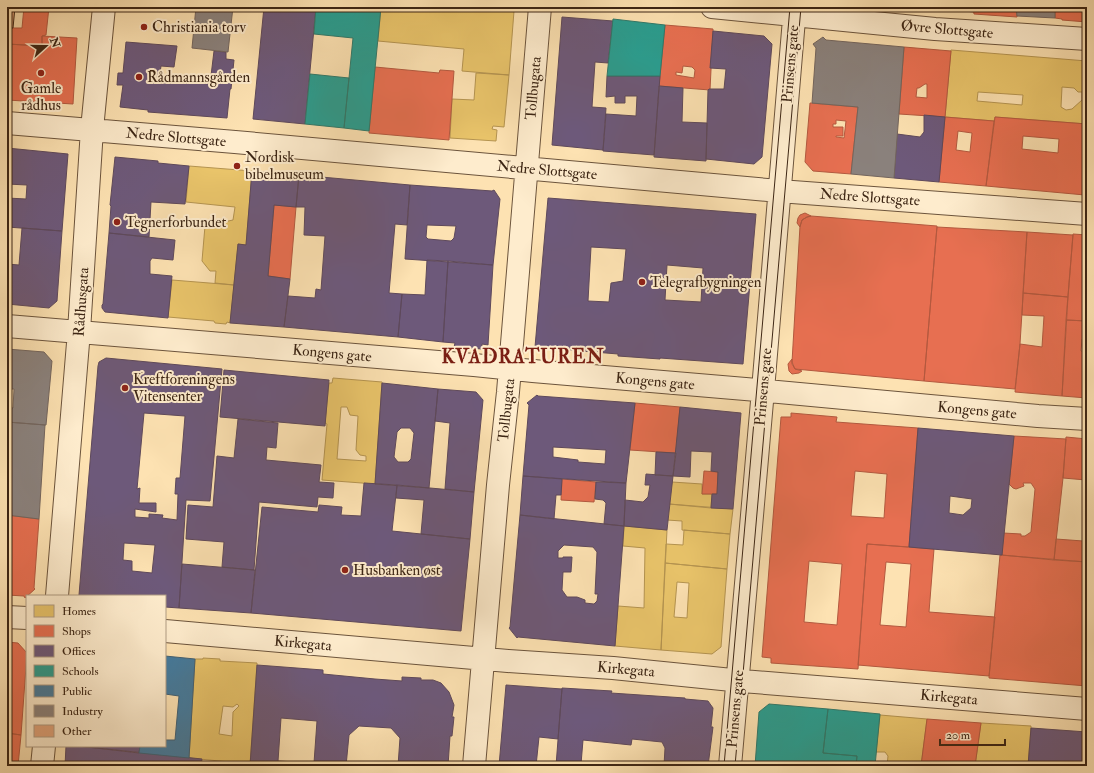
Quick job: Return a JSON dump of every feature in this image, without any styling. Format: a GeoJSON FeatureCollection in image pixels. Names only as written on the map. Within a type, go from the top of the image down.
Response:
{"type":"FeatureCollection","features":[{"type":"Feature","properties":{"kind":"street","name":"Rådhusgata"},"geometry":{"type":"LineString","coordinates":[[57,595],[79,331],[92,129],[104,7]]}},
{"type":"Feature","properties":{"kind":"street","name":"Tollbugata"},"geometry":{"type":"LineString","coordinates":[[474,766],[497,492],[510,369],[540,7]]}},
{"type":"Feature","properties":{"kind":"street","name":"Øvre Slottsgate"},"geometry":{"type":"LineString","coordinates":[[712,7],[794,11],[935,29],[1087,39]]}},
{"type":"Feature","properties":{"kind":"street","name":"Prinsens gate"},"geometry":{"type":"LineString","coordinates":[[730,766],[794,11]]}},
{"type":"Feature","properties":{"kind":"street","name":"Nedre Slottsgate"},"geometry":{"type":"LineString","coordinates":[[7,123],[92,129],[779,191],[1087,214]]}},
{"type":"Feature","properties":{"kind":"street","name":"Kongens gate"},"geometry":{"type":"LineString","coordinates":[[7,326],[763,390],[1038,416],[1087,419]]}},
{"type":"Feature","properties":{"kind":"street"},"geometry":{"type":"LineString","coordinates":[[7,617],[26,618]]}},
{"type":"Feature","properties":{"kind":"street","name":"Kirkegata"},"geometry":{"type":"LineString","coordinates":[[166,632],[484,659],[613,668],[737,680],[1087,709]]}},
{"type":"Feature","properties":{"kind":"street"},"geometry":{"type":"LineString","coordinates":[[42,766],[44,747]]}},
{"type":"Feature","properties":{"kind":"building: Homes"},"geometry":{"type":"Polygon","coordinates":[[[381,7],[475,7],[514,11],[509,75],[462,71],[464,49],[378,41],[381,7]]]}},
{"type":"Feature","properties":{"kind":"building: Homes"},"geometry":{"type":"Polygon","coordinates":[[[951,50],[1087,61],[1087,124],[995,117],[994,121],[945,117],[951,50]],[[1062,87],[1061,107],[1066,110],[1072,109],[1082,100],[1082,92],[1078,92],[1074,88],[1062,87]],[[978,92],[977,101],[1022,105],[1023,95],[978,92]]]}},
{"type":"Feature","properties":{"kind":"building: Homes"},"geometry":{"type":"Polygon","coordinates":[[[476,73],[509,75],[504,127],[493,126],[492,129],[497,130],[496,141],[450,138],[452,99],[474,100],[476,73]]]}},
{"type":"Feature","properties":{"kind":"building: Homes"},"geometry":{"type":"Polygon","coordinates":[[[189,166],[252,171],[246,245],[238,244],[234,285],[215,283],[216,271],[210,271],[202,261],[205,226],[233,220],[235,207],[186,202],[189,166]]]}},
{"type":"Feature","properties":{"kind":"building: Homes"},"geometry":{"type":"Polygon","coordinates":[[[172,280],[234,285],[230,323],[215,323],[214,321],[168,317],[172,280]]]}},
{"type":"Feature","properties":{"kind":"building: Homes"},"geometry":{"type":"Polygon","coordinates":[[[333,378],[382,382],[375,484],[322,480],[329,383],[332,383],[333,378]],[[341,407],[337,459],[366,461],[366,456],[360,455],[356,450],[358,416],[350,415],[347,407],[341,407]]]}},
{"type":"Feature","properties":{"kind":"building: Homes"},"geometry":{"type":"Polygon","coordinates":[[[672,482],[702,484],[702,494],[712,494],[711,508],[669,504],[672,482]]]}},
{"type":"Feature","properties":{"kind":"building: Homes"},"geometry":{"type":"Polygon","coordinates":[[[669,504],[733,509],[730,534],[682,530],[682,521],[667,520],[669,504]]]}},
{"type":"Feature","properties":{"kind":"building: Homes"},"geometry":{"type":"Polygon","coordinates":[[[624,526],[667,530],[661,650],[615,646],[618,606],[644,608],[645,548],[623,546],[624,526]]]}},
{"type":"Feature","properties":{"kind":"building: Homes"},"geometry":{"type":"Polygon","coordinates":[[[684,530],[730,534],[727,569],[665,563],[666,544],[683,545],[684,530]]]}},
{"type":"Feature","properties":{"kind":"building: Homes"},"geometry":{"type":"Polygon","coordinates":[[[665,563],[727,569],[721,647],[712,654],[661,650],[665,563]],[[677,582],[674,617],[687,618],[689,583],[677,582]]]}},
{"type":"Feature","properties":{"kind":"building: Homes"},"geometry":{"type":"Polygon","coordinates":[[[195,659],[220,659],[220,661],[257,663],[250,764],[189,758],[195,659]],[[237,704],[233,707],[223,706],[219,734],[232,736],[233,712],[239,706],[237,704]]]}},
{"type":"Feature","properties":{"kind":"building: Homes"},"geometry":{"type":"Polygon","coordinates":[[[880,715],[927,719],[921,766],[887,766],[888,756],[885,752],[876,752],[880,715]]]}},
{"type":"Feature","properties":{"kind":"building: Homes"},"geometry":{"type":"Polygon","coordinates":[[[981,723],[1031,726],[1028,766],[1008,766],[1000,765],[1000,763],[995,766],[975,766],[981,723]]]}},
{"type":"Feature","properties":{"kind":"building: Shops"},"geometry":{"type":"Polygon","coordinates":[[[24,7],[49,7],[46,35],[42,36],[42,46],[7,44],[7,28],[22,28],[24,7]]]}},
{"type":"Feature","properties":{"kind":"building: Shops"},"geometry":{"type":"Polygon","coordinates":[[[925,7],[973,7],[974,12],[925,7]]]}},
{"type":"Feature","properties":{"kind":"building: Shops"},"geometry":{"type":"Polygon","coordinates":[[[973,7],[1016,7],[1017,17],[974,14],[973,7]]]}},
{"type":"Feature","properties":{"kind":"building: Shops"},"geometry":{"type":"Polygon","coordinates":[[[1055,7],[1087,7],[1087,22],[1055,18],[1055,7]]]}},
{"type":"Feature","properties":{"kind":"building: Shops"},"geometry":{"type":"Polygon","coordinates":[[[665,25],[713,29],[710,90],[659,86],[665,25]],[[683,66],[682,73],[676,72],[676,75],[694,78],[695,70],[692,67],[683,66]]]}},
{"type":"Feature","properties":{"kind":"building: Shops","name":"Gamle rådhus"},"geometry":{"type":"Polygon","coordinates":[[[42,36],[77,38],[73,104],[7,100],[7,44],[42,46],[42,36]]]}},
{"type":"Feature","properties":{"kind":"building: Shops"},"geometry":{"type":"Polygon","coordinates":[[[904,47],[951,51],[945,117],[899,114],[904,47]],[[927,84],[917,88],[916,97],[927,98],[927,84]]]}},
{"type":"Feature","properties":{"kind":"building: Shops"},"geometry":{"type":"Polygon","coordinates":[[[375,67],[439,73],[440,70],[454,71],[449,140],[369,133],[375,67]]]}},
{"type":"Feature","properties":{"kind":"building: Shops"},"geometry":{"type":"Polygon","coordinates":[[[810,103],[858,107],[851,174],[813,171],[805,162],[810,103]],[[836,120],[836,124],[833,124],[833,127],[843,127],[843,136],[836,137],[844,138],[846,121],[836,120]]]}},
{"type":"Feature","properties":{"kind":"building: Shops"},"geometry":{"type":"Polygon","coordinates":[[[945,117],[994,121],[986,186],[939,182],[945,117]],[[958,131],[956,150],[970,152],[972,133],[958,131]]]}},
{"type":"Feature","properties":{"kind":"building: Shops"},"geometry":{"type":"Polygon","coordinates":[[[995,117],[1087,124],[1085,195],[986,186],[995,117]],[[1023,136],[1022,149],[1058,153],[1059,139],[1023,136]]]}},
{"type":"Feature","properties":{"kind":"building: Shops"},"geometry":{"type":"Polygon","coordinates":[[[1087,162],[1087,196],[1085,195],[1087,162]]]}},
{"type":"Feature","properties":{"kind":"building: Shops"},"geometry":{"type":"Polygon","coordinates":[[[274,205],[296,207],[290,279],[268,276],[274,205]]]}},
{"type":"Feature","properties":{"kind":"building: Shops"},"geometry":{"type":"Polygon","coordinates":[[[805,213],[811,216],[802,220],[800,227],[797,223],[798,218],[800,215],[805,213]]]}},
{"type":"Feature","properties":{"kind":"building: Shops"},"geometry":{"type":"Polygon","coordinates":[[[811,216],[937,226],[924,381],[795,369],[792,362],[800,226],[802,220],[811,216]]]}},
{"type":"Feature","properties":{"kind":"building: Shops"},"geometry":{"type":"Polygon","coordinates":[[[937,227],[1027,232],[1020,344],[1015,389],[924,381],[937,227]]]}},
{"type":"Feature","properties":{"kind":"building: Shops"},"geometry":{"type":"Polygon","coordinates":[[[1027,232],[1073,235],[1068,297],[1023,293],[1027,232]]]}},
{"type":"Feature","properties":{"kind":"building: Shops"},"geometry":{"type":"Polygon","coordinates":[[[1073,234],[1087,235],[1087,321],[1066,320],[1073,234]]]}},
{"type":"Feature","properties":{"kind":"building: Shops"},"geometry":{"type":"Polygon","coordinates":[[[1023,293],[1068,297],[1062,396],[1015,392],[1020,344],[1042,347],[1044,316],[1022,315],[1023,293]]]}},
{"type":"Feature","properties":{"kind":"building: Shops"},"geometry":{"type":"Polygon","coordinates":[[[1066,320],[1087,321],[1087,339],[1082,339],[1081,351],[1087,351],[1087,398],[1062,396],[1066,320]]]}},
{"type":"Feature","properties":{"kind":"building: Shops"},"geometry":{"type":"Polygon","coordinates":[[[792,359],[792,364],[795,369],[802,371],[799,373],[792,374],[789,371],[788,364],[792,359]]]}},
{"type":"Feature","properties":{"kind":"building: Shops"},"geometry":{"type":"Polygon","coordinates":[[[635,403],[680,407],[676,453],[630,450],[635,403]]]}},
{"type":"Feature","properties":{"kind":"building: Shops"},"geometry":{"type":"Polygon","coordinates":[[[791,413],[837,417],[836,422],[918,428],[909,547],[867,544],[858,669],[771,663],[771,658],[762,657],[781,417],[791,417],[791,413]],[[855,471],[851,516],[884,518],[887,474],[855,471]],[[809,561],[804,622],[837,625],[842,564],[809,561]]]}},
{"type":"Feature","properties":{"kind":"building: Shops"},"geometry":{"type":"Polygon","coordinates":[[[1014,436],[1066,439],[1054,560],[1002,555],[1003,533],[1021,534],[1021,536],[1025,536],[1031,532],[1035,489],[1031,483],[1023,483],[1024,486],[1016,489],[1009,484],[1014,436]]]}},
{"type":"Feature","properties":{"kind":"building: Shops"},"geometry":{"type":"Polygon","coordinates":[[[1066,437],[1087,439],[1087,562],[1054,560],[1056,539],[1083,541],[1086,480],[1063,478],[1066,437]]]}},
{"type":"Feature","properties":{"kind":"building: Shops"},"geometry":{"type":"Polygon","coordinates":[[[704,471],[718,472],[717,494],[702,494],[704,471]]]}},
{"type":"Feature","properties":{"kind":"building: Shops"},"geometry":{"type":"Polygon","coordinates":[[[562,479],[596,482],[594,502],[561,500],[562,479]]]}},
{"type":"Feature","properties":{"kind":"building: Shops"},"geometry":{"type":"Polygon","coordinates":[[[7,515],[39,519],[35,589],[28,595],[26,595],[25,598],[24,596],[7,595],[7,515]]]}},
{"type":"Feature","properties":{"kind":"building: Shops"},"geometry":{"type":"Polygon","coordinates":[[[867,544],[934,549],[929,612],[995,617],[989,676],[858,665],[867,544]],[[886,562],[880,625],[906,627],[911,564],[886,562]]]}},
{"type":"Feature","properties":{"kind":"building: Shops"},"geometry":{"type":"Polygon","coordinates":[[[1000,555],[1087,562],[1087,686],[989,678],[1000,555]]]}},
{"type":"Feature","properties":{"kind":"building: Shops"},"geometry":{"type":"Polygon","coordinates":[[[7,642],[18,643],[26,652],[26,667],[21,735],[7,733],[7,642]]]}},
{"type":"Feature","properties":{"kind":"building: Shops"},"geometry":{"type":"Polygon","coordinates":[[[927,719],[981,723],[975,766],[921,766],[927,719]]]}},
{"type":"Feature","properties":{"kind":"building: Shops"},"geometry":{"type":"Polygon","coordinates":[[[7,733],[21,735],[18,766],[7,766],[7,733]]]}},
{"type":"Feature","properties":{"kind":"building: Offices"},"geometry":{"type":"Polygon","coordinates":[[[264,7],[316,7],[305,124],[253,119],[264,7]]]}},
{"type":"Feature","properties":{"kind":"building: Offices"},"geometry":{"type":"Polygon","coordinates":[[[562,17],[613,21],[608,63],[595,62],[592,107],[606,108],[603,150],[552,145],[562,17]]]}},
{"type":"Feature","properties":{"kind":"building: Offices"},"geometry":{"type":"Polygon","coordinates":[[[713,31],[764,36],[772,44],[762,157],[754,164],[706,159],[708,90],[724,89],[726,69],[710,68],[713,31]]]}},
{"type":"Feature","properties":{"kind":"building: Offices","name":"Rådmannsgården"},"geometry":{"type":"Polygon","coordinates":[[[126,42],[177,46],[174,67],[161,66],[159,80],[210,84],[214,51],[226,52],[226,59],[234,60],[227,118],[148,112],[148,110],[120,107],[123,85],[117,85],[118,73],[123,73],[126,42]]]}},
{"type":"Feature","properties":{"kind":"building: Offices"},"geometry":{"type":"Polygon","coordinates":[[[607,76],[660,76],[654,155],[603,151],[606,114],[636,116],[637,96],[625,96],[625,103],[615,103],[615,96],[606,97],[607,76]]]}},
{"type":"Feature","properties":{"kind":"building: Offices"},"geometry":{"type":"Polygon","coordinates":[[[659,86],[683,88],[682,122],[707,123],[706,161],[654,157],[659,86]]]}},
{"type":"Feature","properties":{"kind":"building: Offices"},"geometry":{"type":"Polygon","coordinates":[[[924,115],[945,117],[939,182],[894,178],[897,134],[920,137],[924,132],[924,115]]]}},
{"type":"Feature","properties":{"kind":"building: Offices"},"geometry":{"type":"Polygon","coordinates":[[[7,148],[68,154],[62,231],[7,227],[7,198],[26,199],[27,185],[7,184],[7,148]]]}},
{"type":"Feature","properties":{"kind":"building: Offices"},"geometry":{"type":"Polygon","coordinates":[[[115,157],[158,161],[158,163],[189,166],[185,204],[151,202],[149,237],[109,233],[110,205],[115,157]]]}},
{"type":"Feature","properties":{"kind":"building: Offices"},"geometry":{"type":"Polygon","coordinates":[[[252,171],[299,175],[296,207],[274,205],[268,276],[290,279],[284,327],[230,323],[238,244],[246,245],[252,171]]]}},
{"type":"Feature","properties":{"kind":"building: Offices"},"geometry":{"type":"Polygon","coordinates":[[[299,175],[410,185],[407,225],[395,224],[389,293],[402,294],[398,337],[284,327],[288,296],[315,298],[316,289],[321,290],[325,236],[304,235],[305,207],[296,207],[299,175]]]}},
{"type":"Feature","properties":{"kind":"building: Offices"},"geometry":{"type":"Polygon","coordinates":[[[410,185],[494,190],[500,199],[493,265],[405,259],[410,185]],[[427,225],[426,237],[428,239],[451,241],[454,238],[456,226],[427,225]]]}},
{"type":"Feature","properties":{"kind":"building: Offices","name":"Telegrafbygningen"},"geometry":{"type":"Polygon","coordinates":[[[548,198],[756,214],[743,364],[618,356],[618,354],[535,347],[548,198]],[[591,247],[588,301],[609,302],[611,283],[623,281],[626,249],[591,247]],[[667,265],[665,300],[701,302],[703,268],[667,265]]]}},
{"type":"Feature","properties":{"kind":"building: Offices"},"geometry":{"type":"Polygon","coordinates":[[[22,228],[62,231],[57,301],[49,308],[7,304],[7,264],[19,265],[22,228]]]}},
{"type":"Feature","properties":{"kind":"building: Offices"},"geometry":{"type":"Polygon","coordinates":[[[109,233],[175,240],[173,260],[152,258],[150,261],[150,274],[172,276],[168,318],[105,312],[102,308],[109,233]]]}},
{"type":"Feature","properties":{"kind":"building: Offices"},"geometry":{"type":"Polygon","coordinates":[[[427,260],[448,261],[443,342],[398,337],[402,294],[425,295],[427,260]]]}},
{"type":"Feature","properties":{"kind":"building: Offices"},"geometry":{"type":"Polygon","coordinates":[[[448,261],[493,265],[488,345],[482,344],[482,349],[454,347],[455,343],[443,342],[448,261]]]}},
{"type":"Feature","properties":{"kind":"building: Offices"},"geometry":{"type":"Polygon","coordinates":[[[106,358],[222,369],[210,501],[186,500],[179,608],[166,607],[166,595],[79,595],[99,362],[106,358]],[[144,413],[137,489],[140,488],[139,503],[156,503],[156,512],[135,509],[135,517],[149,518],[149,514],[163,515],[162,518],[177,520],[178,494],[175,494],[176,478],[180,478],[185,416],[144,413]],[[124,543],[123,560],[132,561],[132,571],[152,573],[155,545],[124,543]]]}},
{"type":"Feature","properties":{"kind":"building: Offices"},"geometry":{"type":"Polygon","coordinates":[[[224,370],[329,380],[325,426],[220,417],[224,370]]]}},
{"type":"Feature","properties":{"kind":"building: Offices"},"geometry":{"type":"Polygon","coordinates":[[[382,383],[438,389],[429,488],[375,484],[382,383]],[[401,428],[397,432],[394,457],[398,462],[408,462],[411,459],[414,433],[410,428],[401,428]]]}},
{"type":"Feature","properties":{"kind":"building: Offices"},"geometry":{"type":"Polygon","coordinates":[[[438,389],[476,392],[483,400],[474,492],[445,489],[450,423],[435,421],[438,389]]]}},
{"type":"Feature","properties":{"kind":"building: Offices"},"geometry":{"type":"Polygon","coordinates":[[[537,395],[635,403],[626,483],[523,476],[529,405],[527,403],[537,395]],[[553,447],[553,457],[578,460],[578,462],[605,464],[606,450],[553,447]]]}},
{"type":"Feature","properties":{"kind":"building: Offices"},"geometry":{"type":"Polygon","coordinates":[[[680,407],[741,413],[733,509],[711,508],[712,494],[717,494],[718,472],[711,471],[712,452],[691,451],[690,477],[673,476],[680,407]]]}},
{"type":"Feature","properties":{"kind":"building: Offices"},"geometry":{"type":"Polygon","coordinates":[[[238,419],[278,423],[276,448],[267,447],[266,460],[321,465],[319,482],[334,483],[333,498],[318,497],[317,507],[259,502],[254,570],[222,567],[224,542],[186,539],[188,505],[213,507],[217,456],[234,458],[238,419]]]}},
{"type":"Feature","properties":{"kind":"building: Offices"},"geometry":{"type":"Polygon","coordinates":[[[918,428],[1014,436],[1002,555],[909,547],[918,428]],[[950,496],[949,513],[963,515],[971,508],[972,499],[950,496]]]}},
{"type":"Feature","properties":{"kind":"building: Offices"},"geometry":{"type":"Polygon","coordinates":[[[656,452],[676,453],[673,476],[655,475],[656,452]]]}},
{"type":"Feature","properties":{"kind":"building: Offices"},"geometry":{"type":"Polygon","coordinates":[[[646,474],[673,476],[667,530],[624,526],[625,500],[643,502],[648,497],[650,485],[645,485],[646,474]]]}},
{"type":"Feature","properties":{"kind":"building: Offices"},"geometry":{"type":"Polygon","coordinates":[[[523,476],[562,479],[561,495],[556,495],[554,519],[520,515],[523,476]]]}},
{"type":"Feature","properties":{"kind":"building: Offices"},"geometry":{"type":"Polygon","coordinates":[[[596,482],[626,483],[624,526],[604,524],[606,503],[603,500],[595,499],[596,482]]]}},
{"type":"Feature","properties":{"kind":"building: Offices"},"geometry":{"type":"Polygon","coordinates":[[[364,483],[397,485],[392,531],[470,539],[461,631],[251,613],[262,507],[318,512],[319,505],[342,507],[341,515],[361,516],[364,483]]]}},
{"type":"Feature","properties":{"kind":"building: Offices"},"geometry":{"type":"Polygon","coordinates":[[[397,485],[474,492],[470,539],[421,534],[424,500],[396,498],[397,485]]]}},
{"type":"Feature","properties":{"kind":"building: Offices"},"geometry":{"type":"Polygon","coordinates":[[[520,515],[624,526],[615,646],[517,638],[509,628],[520,515]],[[564,545],[558,551],[558,558],[572,557],[571,572],[563,572],[562,590],[567,597],[577,597],[585,600],[585,603],[594,604],[597,601],[598,594],[595,594],[597,552],[593,547],[564,545]]]}},
{"type":"Feature","properties":{"kind":"building: Offices"},"geometry":{"type":"Polygon","coordinates":[[[182,564],[255,570],[251,613],[179,608],[182,564]]]}},
{"type":"Feature","properties":{"kind":"building: Offices"},"geometry":{"type":"Polygon","coordinates":[[[257,665],[323,670],[323,674],[375,679],[402,681],[402,677],[433,680],[441,683],[449,692],[454,705],[448,766],[398,766],[400,738],[391,728],[359,726],[349,735],[346,766],[250,766],[257,665]],[[281,718],[278,761],[314,763],[317,721],[281,718]]]}},
{"type":"Feature","properties":{"kind":"building: Offices"},"geometry":{"type":"Polygon","coordinates":[[[506,685],[562,689],[558,739],[539,737],[536,766],[499,766],[506,685]]]}},
{"type":"Feature","properties":{"kind":"building: Offices"},"geometry":{"type":"Polygon","coordinates":[[[562,688],[612,691],[611,693],[708,701],[713,708],[711,727],[713,727],[708,766],[664,766],[665,748],[662,742],[632,739],[631,745],[583,740],[581,764],[605,766],[556,766],[562,688]]]}},
{"type":"Feature","properties":{"kind":"building: Offices"},"geometry":{"type":"Polygon","coordinates":[[[1031,728],[1087,732],[1087,766],[1028,766],[1031,728]]]}},
{"type":"Feature","properties":{"kind":"building: Offices"},"geometry":{"type":"Polygon","coordinates":[[[66,747],[88,747],[202,759],[201,766],[65,766],[66,747]]]}},
{"type":"Feature","properties":{"kind":"building: Offices"},"geometry":{"type":"Polygon","coordinates":[[[87,747],[140,747],[139,753],[87,747]]]}},
{"type":"Feature","properties":{"kind":"building: Schools"},"geometry":{"type":"Polygon","coordinates":[[[316,7],[381,7],[369,131],[344,128],[353,38],[314,34],[316,7]]]}},
{"type":"Feature","properties":{"kind":"building: Schools"},"geometry":{"type":"Polygon","coordinates":[[[613,19],[665,25],[660,76],[607,76],[613,19]]]}},
{"type":"Feature","properties":{"kind":"building: Schools"},"geometry":{"type":"Polygon","coordinates":[[[310,74],[349,78],[344,128],[305,124],[310,74]]]}},
{"type":"Feature","properties":{"kind":"building: Schools"},"geometry":{"type":"Polygon","coordinates":[[[769,704],[828,709],[823,753],[857,756],[856,766],[755,766],[759,712],[769,704]]]}},
{"type":"Feature","properties":{"kind":"building: Schools"},"geometry":{"type":"Polygon","coordinates":[[[828,709],[880,714],[875,766],[856,766],[857,756],[823,753],[828,709]]]}},
{"type":"Feature","properties":{"kind":"building: Public"},"geometry":{"type":"Polygon","coordinates":[[[166,656],[195,659],[189,758],[139,753],[140,747],[166,747],[166,740],[175,740],[179,696],[166,694],[166,656]]]}},
{"type":"Feature","properties":{"kind":"building: Industry"},"geometry":{"type":"Polygon","coordinates":[[[196,7],[233,7],[228,52],[192,48],[196,7]]]}},
{"type":"Feature","properties":{"kind":"building: Industry"},"geometry":{"type":"Polygon","coordinates":[[[1016,7],[1055,7],[1055,18],[1017,16],[1016,7]]]}},
{"type":"Feature","properties":{"kind":"building: Industry"},"geometry":{"type":"Polygon","coordinates":[[[823,37],[826,40],[904,47],[894,178],[851,174],[858,107],[812,103],[816,48],[813,44],[823,37]]]}},
{"type":"Feature","properties":{"kind":"building: Industry"},"geometry":{"type":"Polygon","coordinates":[[[7,349],[44,352],[52,361],[46,425],[7,422],[7,408],[13,408],[14,389],[7,389],[7,349]]]}},
{"type":"Feature","properties":{"kind":"building: Industry"},"geometry":{"type":"Polygon","coordinates":[[[7,422],[45,425],[39,519],[7,515],[7,422]]]}},
{"type":"Feature","properties":{"kind":"building: Other"},"geometry":{"type":"Polygon","coordinates":[[[7,7],[15,7],[13,28],[7,28],[7,7]]]}},
{"type":"Feature","properties":{"kind":"tram line"},"geometry":{"type":"LineString","coordinates":[[724,766],[790,7]]}},
{"type":"Feature","properties":{"kind":"tram line"},"geometry":{"type":"LineString","coordinates":[[735,766],[801,7]]}},
{"type":"Feature","properties":{"kind":"place","name":"Christiania torv"},"geometry":{"type":"Point","coordinates":[144,27]}},
{"type":"Feature","properties":{"kind":"place","name":"Gamle rådhus"},"geometry":{"type":"Point","coordinates":[41,73]}},
{"type":"Feature","properties":{"kind":"place","name":"Rådmannsgården"},"geometry":{"type":"Point","coordinates":[139,77]}},
{"type":"Feature","properties":{"kind":"place","name":"Nordisk bibelmuseum"},"geometry":{"type":"Point","coordinates":[237,166]}},
{"type":"Feature","properties":{"kind":"place","name":"Tegnerforbundet"},"geometry":{"type":"Point","coordinates":[117,222]}},
{"type":"Feature","properties":{"kind":"place","name":"Telegrafbygningen"},"geometry":{"type":"Point","coordinates":[642,282]}},
{"type":"Feature","properties":{"kind":"place","name":"Kreftforeningens Vitensenter"},"geometry":{"type":"Point","coordinates":[125,388]}},
{"type":"Feature","properties":{"kind":"place","name":"Husbanken øst"},"geometry":{"type":"Point","coordinates":[345,570]}},
{"type":"Feature","properties":{"kind":"district","name":"KVADRATUREN"},"geometry":{"type":"Point","coordinates":[523,356]}}]}
